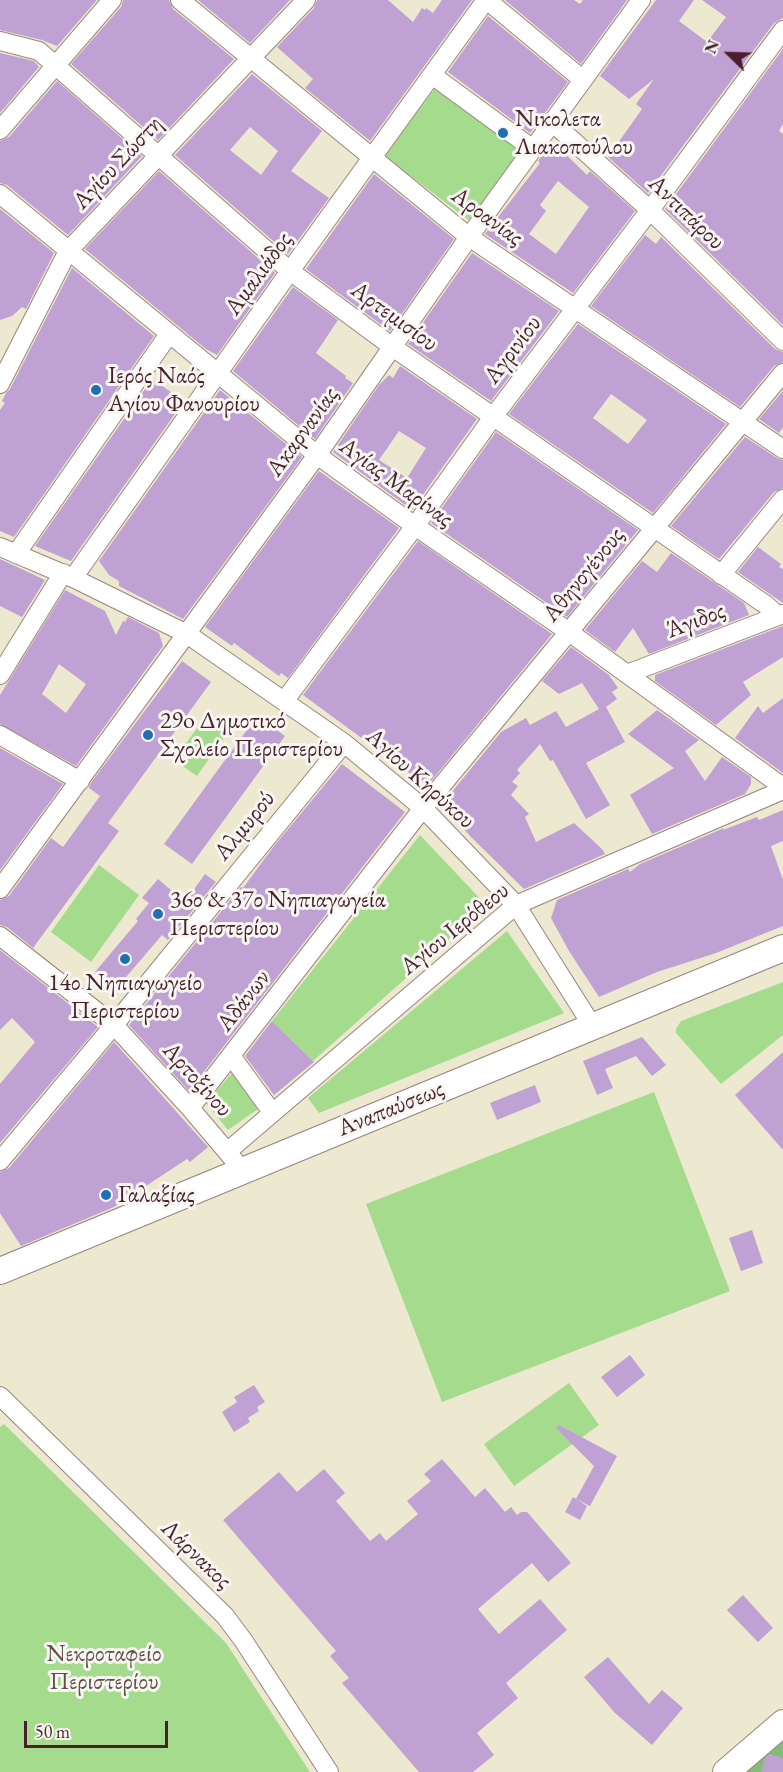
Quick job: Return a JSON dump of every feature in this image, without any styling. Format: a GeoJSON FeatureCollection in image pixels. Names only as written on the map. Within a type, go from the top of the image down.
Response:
{"type":"FeatureCollection","features":[{"type":"Feature","properties":{"kind":"street"},"geometry":{"type":"LineString","coordinates":[[0,130],[112,0]]}},
{"type":"Feature","properties":{"kind":"street","name":"Αροανίας"},"geometry":{"type":"LineString","coordinates":[[180,0],[469,237],[783,449]]}},
{"type":"Feature","properties":{"kind":"street","name":"Αγίου Σώστη"},"geometry":{"type":"LineString","coordinates":[[0,384],[8,351],[69,250],[306,0]]}},
{"type":"Feature","properties":{"kind":"street"},"geometry":{"type":"LineString","coordinates":[[486,0],[583,80]]}},
{"type":"Feature","properties":{"kind":"street","name":"Αμαλιάδος"},"geometry":{"type":"LineString","coordinates":[[0,675],[68,575],[217,374],[486,0]]}},
{"type":"Feature","properties":{"kind":"street","name":"Ακαρνανίας"},"geometry":{"type":"LineString","coordinates":[[0,889],[317,455],[469,237],[641,0]]}},
{"type":"Feature","properties":{"kind":"street","name":"Αγρινίου"},"geometry":{"type":"LineString","coordinates":[[285,700],[493,417],[783,30]]}},
{"type":"Feature","properties":{"kind":"street","name":"Αρτεμισίου"},"geometry":{"type":"LineString","coordinates":[[0,41],[39,51],[290,271],[393,348],[780,615]]}},
{"type":"Feature","properties":{"kind":"street"},"geometry":{"type":"LineString","coordinates":[[432,75],[533,149]]}},
{"type":"Feature","properties":{"kind":"street","name":"Αντιπάρου"},"geometry":{"type":"LineString","coordinates":[[552,122],[650,210],[783,341]]}},
{"type":"Feature","properties":{"kind":"street","name":"Αγίας Μαρίνας"},"geometry":{"type":"LineString","coordinates":[[0,194],[317,455],[569,632],[783,788]]}},
{"type":"Feature","properties":{"kind":"street"},"geometry":{"type":"LineString","coordinates":[[8,550],[169,334]]}},
{"type":"Feature","properties":{"kind":"street","name":"Αθηνογένους"},"geometry":{"type":"LineString","coordinates":[[423,808],[653,527],[783,373]]}},
{"type":"Feature","properties":{"kind":"street"},"geometry":{"type":"LineString","coordinates":[[721,574],[783,499]]}},
{"type":"Feature","properties":{"kind":"street","name":"Αγίου Κηρύκου"},"geometry":{"type":"LineString","coordinates":[[8,550],[68,575],[187,634],[344,743],[423,808],[516,905],[592,1027]]}},
{"type":"Feature","properties":{"kind":"street","name":"Άγιδος"},"geometry":{"type":"LineString","coordinates":[[627,674],[780,615]]}},
{"type":"Feature","properties":{"kind":"street"},"geometry":{"type":"LineString","coordinates":[[0,735],[80,780]]}},
{"type":"Feature","properties":{"kind":"street","name":"Αλμυρού"},"geometry":{"type":"LineString","coordinates":[[0,1161],[344,743]]}},
{"type":"Feature","properties":{"kind":"street","name":"Αγίου Ιερόθεου"},"geometry":{"type":"LineString","coordinates":[[235,1161],[270,1115],[516,905],[783,788]]}},
{"type":"Feature","properties":{"kind":"street","name":"Αδάνων"},"geometry":{"type":"LineString","coordinates":[[190,1108],[232,1057],[423,808]]}},
{"type":"Feature","properties":{"kind":"street","name":"Αρτοξίνου"},"geometry":{"type":"LineString","coordinates":[[0,936],[114,1025],[235,1161]]}},
{"type":"Feature","properties":{"kind":"street","name":"Αναπαύσεως"},"geometry":{"type":"LineString","coordinates":[[0,1270],[235,1161],[592,1027],[783,948]]}},
{"type":"Feature","properties":{"kind":"street"},"geometry":{"type":"LineString","coordinates":[[232,1057],[269,1107],[270,1115]]}},
{"type":"Feature","properties":{"kind":"street","name":"Λάρνακος"},"geometry":{"type":"LineString","coordinates":[[0,1396],[225,1616],[329,1772]]}},
{"type":"Feature","properties":{"kind":"street"},"geometry":{"type":"LineString","coordinates":[[726,1772],[783,1723]]}},
{"type":"Feature","properties":{"kind":"green space"},"geometry":{"type":"Polygon","coordinates":[[[436,87],[522,153],[470,221],[384,156],[436,87]]]}},
{"type":"Feature","properties":{"kind":"green space"},"geometry":{"type":"Polygon","coordinates":[[[205,717],[227,733],[197,776],[174,760],[205,717]]]}},
{"type":"Feature","properties":{"kind":"green space"},"geometry":{"type":"Polygon","coordinates":[[[420,835],[487,906],[313,1061],[272,1021],[420,835]]]}},
{"type":"Feature","properties":{"kind":"green space"},"geometry":{"type":"Polygon","coordinates":[[[99,865],[139,895],[91,962],[51,932],[99,865]]]}},
{"type":"Feature","properties":{"kind":"green space"},"geometry":{"type":"Polygon","coordinates":[[[507,931],[564,1013],[319,1113],[308,1098],[507,931]]]}},
{"type":"Feature","properties":{"kind":"green space"},"geometry":{"type":"Polygon","coordinates":[[[783,982],[783,1035],[721,1084],[676,1033],[676,1029],[681,1021],[783,982]]]}},
{"type":"Feature","properties":{"kind":"green space"},"geometry":{"type":"Polygon","coordinates":[[[232,1073],[258,1104],[258,1109],[228,1130],[206,1103],[232,1073]]]}},
{"type":"Feature","properties":{"kind":"green space"},"geometry":{"type":"Polygon","coordinates":[[[654,1092],[730,1291],[442,1402],[366,1204],[654,1092]]]}},
{"type":"Feature","properties":{"kind":"green space"},"geometry":{"type":"Polygon","coordinates":[[[569,1383],[599,1425],[514,1486],[484,1444],[569,1383]]]}},
{"type":"Feature","properties":{"kind":"green space","name":"Νεκροταφείο Περιστερίου"},"geometry":{"type":"Polygon","coordinates":[[[4,1424],[226,1643],[310,1772],[0,1772],[0,1427],[4,1424]]]}},
{"type":"Feature","properties":{"kind":"green space"},"geometry":{"type":"Polygon","coordinates":[[[783,1729],[783,1772],[733,1772],[783,1729]]]}},
{"type":"Feature","properties":{"kind":"building"},"geometry":{"type":"Polygon","coordinates":[[[0,0],[97,0],[57,46],[0,30],[0,0]]]}},
{"type":"Feature","properties":{"kind":"building"},"geometry":{"type":"Polygon","coordinates":[[[123,0],[169,0],[173,9],[234,59],[158,140],[71,64],[121,7],[123,0]]]}},
{"type":"Feature","properties":{"kind":"building"},"geometry":{"type":"Polygon","coordinates":[[[198,0],[290,0],[250,43],[198,0]]]}},
{"type":"Feature","properties":{"kind":"building"},"geometry":{"type":"Polygon","coordinates":[[[317,0],[388,0],[413,22],[422,8],[433,13],[442,0],[472,0],[370,141],[305,88],[313,79],[277,47],[314,8],[317,0]]]}},
{"type":"Feature","properties":{"kind":"building"},"geometry":{"type":"Polygon","coordinates":[[[505,0],[574,0],[580,4],[583,0],[627,0],[581,64],[505,0]]]}},
{"type":"Feature","properties":{"kind":"building"},"geometry":{"type":"Polygon","coordinates":[[[656,0],[694,0],[679,21],[707,42],[726,17],[702,0],[783,0],[783,18],[774,23],[648,193],[608,157],[642,109],[636,104],[654,79],[629,99],[600,76],[656,0]]]}},
{"type":"Feature","properties":{"kind":"building"},"geometry":{"type":"Polygon","coordinates":[[[488,16],[568,82],[530,133],[448,72],[488,16]]]}},
{"type":"Feature","properties":{"kind":"building"},"geometry":{"type":"Polygon","coordinates":[[[783,49],[783,124],[779,131],[783,134],[783,325],[665,209],[783,49]]]}},
{"type":"Feature","properties":{"kind":"building"},"geometry":{"type":"Polygon","coordinates":[[[0,53],[34,61],[39,67],[0,113],[0,53]]]}},
{"type":"Feature","properties":{"kind":"building"},"geometry":{"type":"Polygon","coordinates":[[[252,74],[322,131],[291,171],[329,198],[288,254],[175,155],[252,74]],[[250,127],[230,150],[261,175],[278,151],[250,127]]]}},
{"type":"Feature","properties":{"kind":"building"},"geometry":{"type":"Polygon","coordinates":[[[57,81],[142,156],[68,235],[7,185],[0,183],[0,141],[9,137],[57,81]]]}},
{"type":"Feature","properties":{"kind":"building"},"geometry":{"type":"Polygon","coordinates":[[[552,141],[587,175],[590,171],[635,211],[573,293],[485,234],[540,163],[538,161],[552,141]],[[558,181],[540,205],[546,211],[529,234],[556,254],[589,207],[558,181]]]}},
{"type":"Feature","properties":{"kind":"building"},"geometry":{"type":"Polygon","coordinates":[[[159,171],[275,273],[217,355],[206,349],[85,249],[159,171]]]}},
{"type":"Feature","properties":{"kind":"building"},"geometry":{"type":"Polygon","coordinates":[[[374,174],[454,239],[390,331],[306,269],[374,174]]]}},
{"type":"Feature","properties":{"kind":"building"},"geometry":{"type":"Polygon","coordinates":[[[0,209],[54,253],[26,309],[22,307],[12,316],[0,320],[0,209]]]}},
{"type":"Feature","properties":{"kind":"building"},"geometry":{"type":"Polygon","coordinates":[[[645,235],[656,244],[661,237],[775,349],[783,352],[783,362],[774,366],[740,407],[591,306],[645,235]]]}},
{"type":"Feature","properties":{"kind":"building"},"geometry":{"type":"Polygon","coordinates":[[[472,253],[559,311],[491,401],[408,344],[472,253]]]}},
{"type":"Feature","properties":{"kind":"building"},"geometry":{"type":"Polygon","coordinates":[[[72,268],[154,336],[14,537],[0,531],[0,410],[5,403],[2,401],[6,393],[72,268]]]}},
{"type":"Feature","properties":{"kind":"building"},"geometry":{"type":"Polygon","coordinates":[[[293,287],[338,320],[316,353],[353,383],[315,439],[233,371],[293,287]]]}},
{"type":"Feature","properties":{"kind":"building"},"geometry":{"type":"Polygon","coordinates":[[[578,324],[726,424],[653,513],[509,414],[578,324]],[[611,394],[593,418],[628,444],[647,420],[611,394]]]}},
{"type":"Feature","properties":{"kind":"building"},"geometry":{"type":"Polygon","coordinates":[[[400,366],[477,419],[412,510],[333,452],[379,385],[389,375],[393,378],[400,366]],[[399,431],[379,460],[407,478],[426,448],[399,431]]]}},
{"type":"Feature","properties":{"kind":"building"},"geometry":{"type":"Polygon","coordinates":[[[152,379],[184,401],[71,561],[35,546],[152,379]]]}},
{"type":"Feature","properties":{"kind":"building"},"geometry":{"type":"Polygon","coordinates":[[[220,390],[302,457],[183,619],[119,586],[119,581],[109,575],[99,561],[220,390]]]}},
{"type":"Feature","properties":{"kind":"building"},"geometry":{"type":"Polygon","coordinates":[[[783,391],[783,427],[779,433],[759,419],[783,391]]]}},
{"type":"Feature","properties":{"kind":"building"},"geometry":{"type":"Polygon","coordinates":[[[496,432],[638,530],[567,617],[431,523],[496,432]]]}},
{"type":"Feature","properties":{"kind":"building"},"geometry":{"type":"Polygon","coordinates":[[[745,437],[783,460],[783,488],[774,492],[719,559],[671,526],[745,437]]]}},
{"type":"Feature","properties":{"kind":"building"},"geometry":{"type":"Polygon","coordinates":[[[319,471],[399,528],[288,678],[281,673],[279,676],[234,643],[232,646],[205,627],[319,471]]]}},
{"type":"Feature","properties":{"kind":"building"},"geometry":{"type":"Polygon","coordinates":[[[418,541],[552,634],[427,786],[303,695],[418,541]]]}},
{"type":"Feature","properties":{"kind":"building"},"geometry":{"type":"Polygon","coordinates":[[[758,547],[781,564],[779,567],[783,569],[783,603],[738,572],[758,547]]]}},
{"type":"Feature","properties":{"kind":"building"},"geometry":{"type":"Polygon","coordinates":[[[671,553],[744,603],[749,615],[649,654],[633,628],[615,652],[585,630],[642,561],[657,572],[671,553]]]}},
{"type":"Feature","properties":{"kind":"building"},"geometry":{"type":"Polygon","coordinates":[[[0,559],[45,580],[22,617],[0,606],[0,559]]]}},
{"type":"Feature","properties":{"kind":"building"},"geometry":{"type":"Polygon","coordinates":[[[65,590],[105,611],[116,635],[123,621],[125,622],[128,617],[159,633],[163,646],[76,766],[0,724],[0,695],[65,590]],[[59,664],[42,694],[66,713],[86,684],[59,664]]]}},
{"type":"Feature","properties":{"kind":"building"},"geometry":{"type":"Polygon","coordinates":[[[783,626],[783,657],[743,682],[751,695],[716,725],[655,681],[655,675],[783,626]]]}},
{"type":"Feature","properties":{"kind":"building"},"geometry":{"type":"Polygon","coordinates":[[[571,647],[609,675],[618,688],[612,692],[617,699],[606,707],[625,742],[586,763],[610,805],[586,819],[553,760],[550,761],[540,744],[517,770],[520,773],[512,782],[518,786],[511,795],[529,814],[525,817],[536,842],[574,823],[605,854],[524,889],[470,836],[442,804],[501,732],[526,718],[530,725],[556,711],[566,727],[599,709],[582,683],[559,694],[542,681],[571,647]]]}},
{"type":"Feature","properties":{"kind":"building"},"geometry":{"type":"Polygon","coordinates":[[[182,661],[211,682],[108,823],[119,831],[33,948],[7,927],[0,925],[0,900],[9,896],[51,838],[63,847],[100,796],[89,788],[90,784],[182,661]]]}},
{"type":"Feature","properties":{"kind":"building"},"geometry":{"type":"Polygon","coordinates":[[[783,698],[783,773],[735,738],[758,706],[763,713],[783,698]]]}},
{"type":"Feature","properties":{"kind":"building"},"geometry":{"type":"Polygon","coordinates":[[[657,710],[699,740],[685,751],[705,781],[722,757],[751,777],[751,784],[745,794],[652,834],[630,795],[674,768],[628,734],[657,710]]]}},
{"type":"Feature","properties":{"kind":"building"},"geometry":{"type":"Polygon","coordinates":[[[257,716],[285,736],[192,864],[164,844],[257,716]]]}},
{"type":"Feature","properties":{"kind":"building"},"geometry":{"type":"Polygon","coordinates":[[[0,748],[63,784],[0,870],[0,748]]]}},
{"type":"Feature","properties":{"kind":"building"},"geometry":{"type":"Polygon","coordinates":[[[342,764],[405,812],[189,1091],[129,1025],[342,764]]]}},
{"type":"Feature","properties":{"kind":"building"},"geometry":{"type":"Polygon","coordinates":[[[783,810],[783,841],[771,846],[783,880],[783,926],[716,953],[657,972],[599,997],[551,918],[557,900],[628,869],[630,872],[640,864],[724,828],[723,830],[757,817],[759,820],[783,810]]]}},
{"type":"Feature","properties":{"kind":"building"},"geometry":{"type":"Polygon","coordinates":[[[205,874],[216,882],[168,940],[162,935],[115,990],[95,972],[138,921],[136,919],[149,903],[142,898],[158,879],[185,902],[205,874]]]}},
{"type":"Feature","properties":{"kind":"building"},"geometry":{"type":"Polygon","coordinates":[[[0,950],[98,1027],[0,1143],[0,1084],[35,1042],[12,1018],[0,1030],[0,950]]]}},
{"type":"Feature","properties":{"kind":"building"},"geometry":{"type":"Polygon","coordinates":[[[272,1021],[314,1062],[274,1095],[245,1056],[272,1021]]]}},
{"type":"Feature","properties":{"kind":"building"},"geometry":{"type":"Polygon","coordinates":[[[642,1037],[666,1065],[652,1076],[636,1056],[605,1069],[613,1088],[597,1095],[583,1061],[642,1037]]]}},
{"type":"Feature","properties":{"kind":"building"},"geometry":{"type":"Polygon","coordinates":[[[114,1042],[208,1147],[190,1162],[187,1159],[114,1207],[21,1246],[0,1213],[0,1172],[9,1168],[114,1042]]]}},
{"type":"Feature","properties":{"kind":"building"},"geometry":{"type":"Polygon","coordinates":[[[783,1052],[783,1150],[735,1095],[783,1052]]]}},
{"type":"Feature","properties":{"kind":"building"},"geometry":{"type":"Polygon","coordinates":[[[535,1085],[541,1102],[497,1120],[490,1103],[535,1085]]]}},
{"type":"Feature","properties":{"kind":"building"},"geometry":{"type":"Polygon","coordinates":[[[752,1230],[763,1263],[741,1271],[729,1238],[752,1230]]]}},
{"type":"Feature","properties":{"kind":"building"},"geometry":{"type":"Polygon","coordinates":[[[630,1355],[645,1375],[617,1397],[601,1377],[630,1355]]]}},
{"type":"Feature","properties":{"kind":"building"},"geometry":{"type":"Polygon","coordinates":[[[254,1385],[265,1402],[257,1407],[259,1411],[248,1418],[250,1422],[234,1432],[222,1412],[237,1402],[234,1397],[254,1385]]]}},
{"type":"Feature","properties":{"kind":"building"},"geometry":{"type":"Polygon","coordinates":[[[559,1425],[617,1456],[590,1506],[576,1499],[594,1466],[556,1428],[559,1425]]]}},
{"type":"Feature","properties":{"kind":"building"},"geometry":{"type":"Polygon","coordinates":[[[442,1459],[475,1497],[485,1488],[505,1512],[511,1507],[517,1515],[527,1512],[571,1563],[548,1582],[532,1563],[478,1609],[499,1634],[540,1599],[567,1630],[506,1683],[518,1698],[477,1733],[494,1755],[473,1772],[419,1772],[342,1683],[349,1678],[330,1656],[336,1651],[223,1520],[279,1472],[297,1492],[324,1469],[345,1493],[336,1501],[370,1541],[380,1533],[386,1541],[418,1514],[407,1501],[431,1481],[424,1474],[442,1459]]]}},
{"type":"Feature","properties":{"kind":"building"},"geometry":{"type":"Polygon","coordinates":[[[573,1497],[587,1506],[580,1520],[565,1512],[573,1497]]]}},
{"type":"Feature","properties":{"kind":"building"},"geometry":{"type":"Polygon","coordinates":[[[743,1595],[773,1628],[758,1642],[727,1610],[743,1595]]]}},
{"type":"Feature","properties":{"kind":"building"},"geometry":{"type":"Polygon","coordinates":[[[608,1657],[649,1704],[662,1690],[683,1708],[652,1745],[615,1713],[584,1677],[608,1657]]]}},
{"type":"Feature","properties":{"kind":"building"},"geometry":{"type":"Polygon","coordinates":[[[769,1754],[783,1758],[783,1772],[761,1772],[765,1758],[769,1754]]]}},
{"type":"Feature","properties":{"kind":"place","name":"Νικολετα Λιακοπούλου"},"geometry":{"type":"Point","coordinates":[503,133]}},
{"type":"Feature","properties":{"kind":"place","name":"Ιερός Ναός Αγίου Φανουρίου"},"geometry":{"type":"Point","coordinates":[96,390]}},
{"type":"Feature","properties":{"kind":"place","name":"29o Δημοτικό Σχολείο Περιστερίου"},"geometry":{"type":"Point","coordinates":[148,735]}},
{"type":"Feature","properties":{"kind":"place","name":"36ο & 37ο Νηπιαγωγεία Περιστερίου"},"geometry":{"type":"Point","coordinates":[158,914]}},
{"type":"Feature","properties":{"kind":"place","name":"14ο Νηπιαγωγείο Περιστερίου"},"geometry":{"type":"Point","coordinates":[125,959]}},
{"type":"Feature","properties":{"kind":"place","name":"Γαλαξίας"},"geometry":{"type":"Point","coordinates":[106,1195]}}]}
